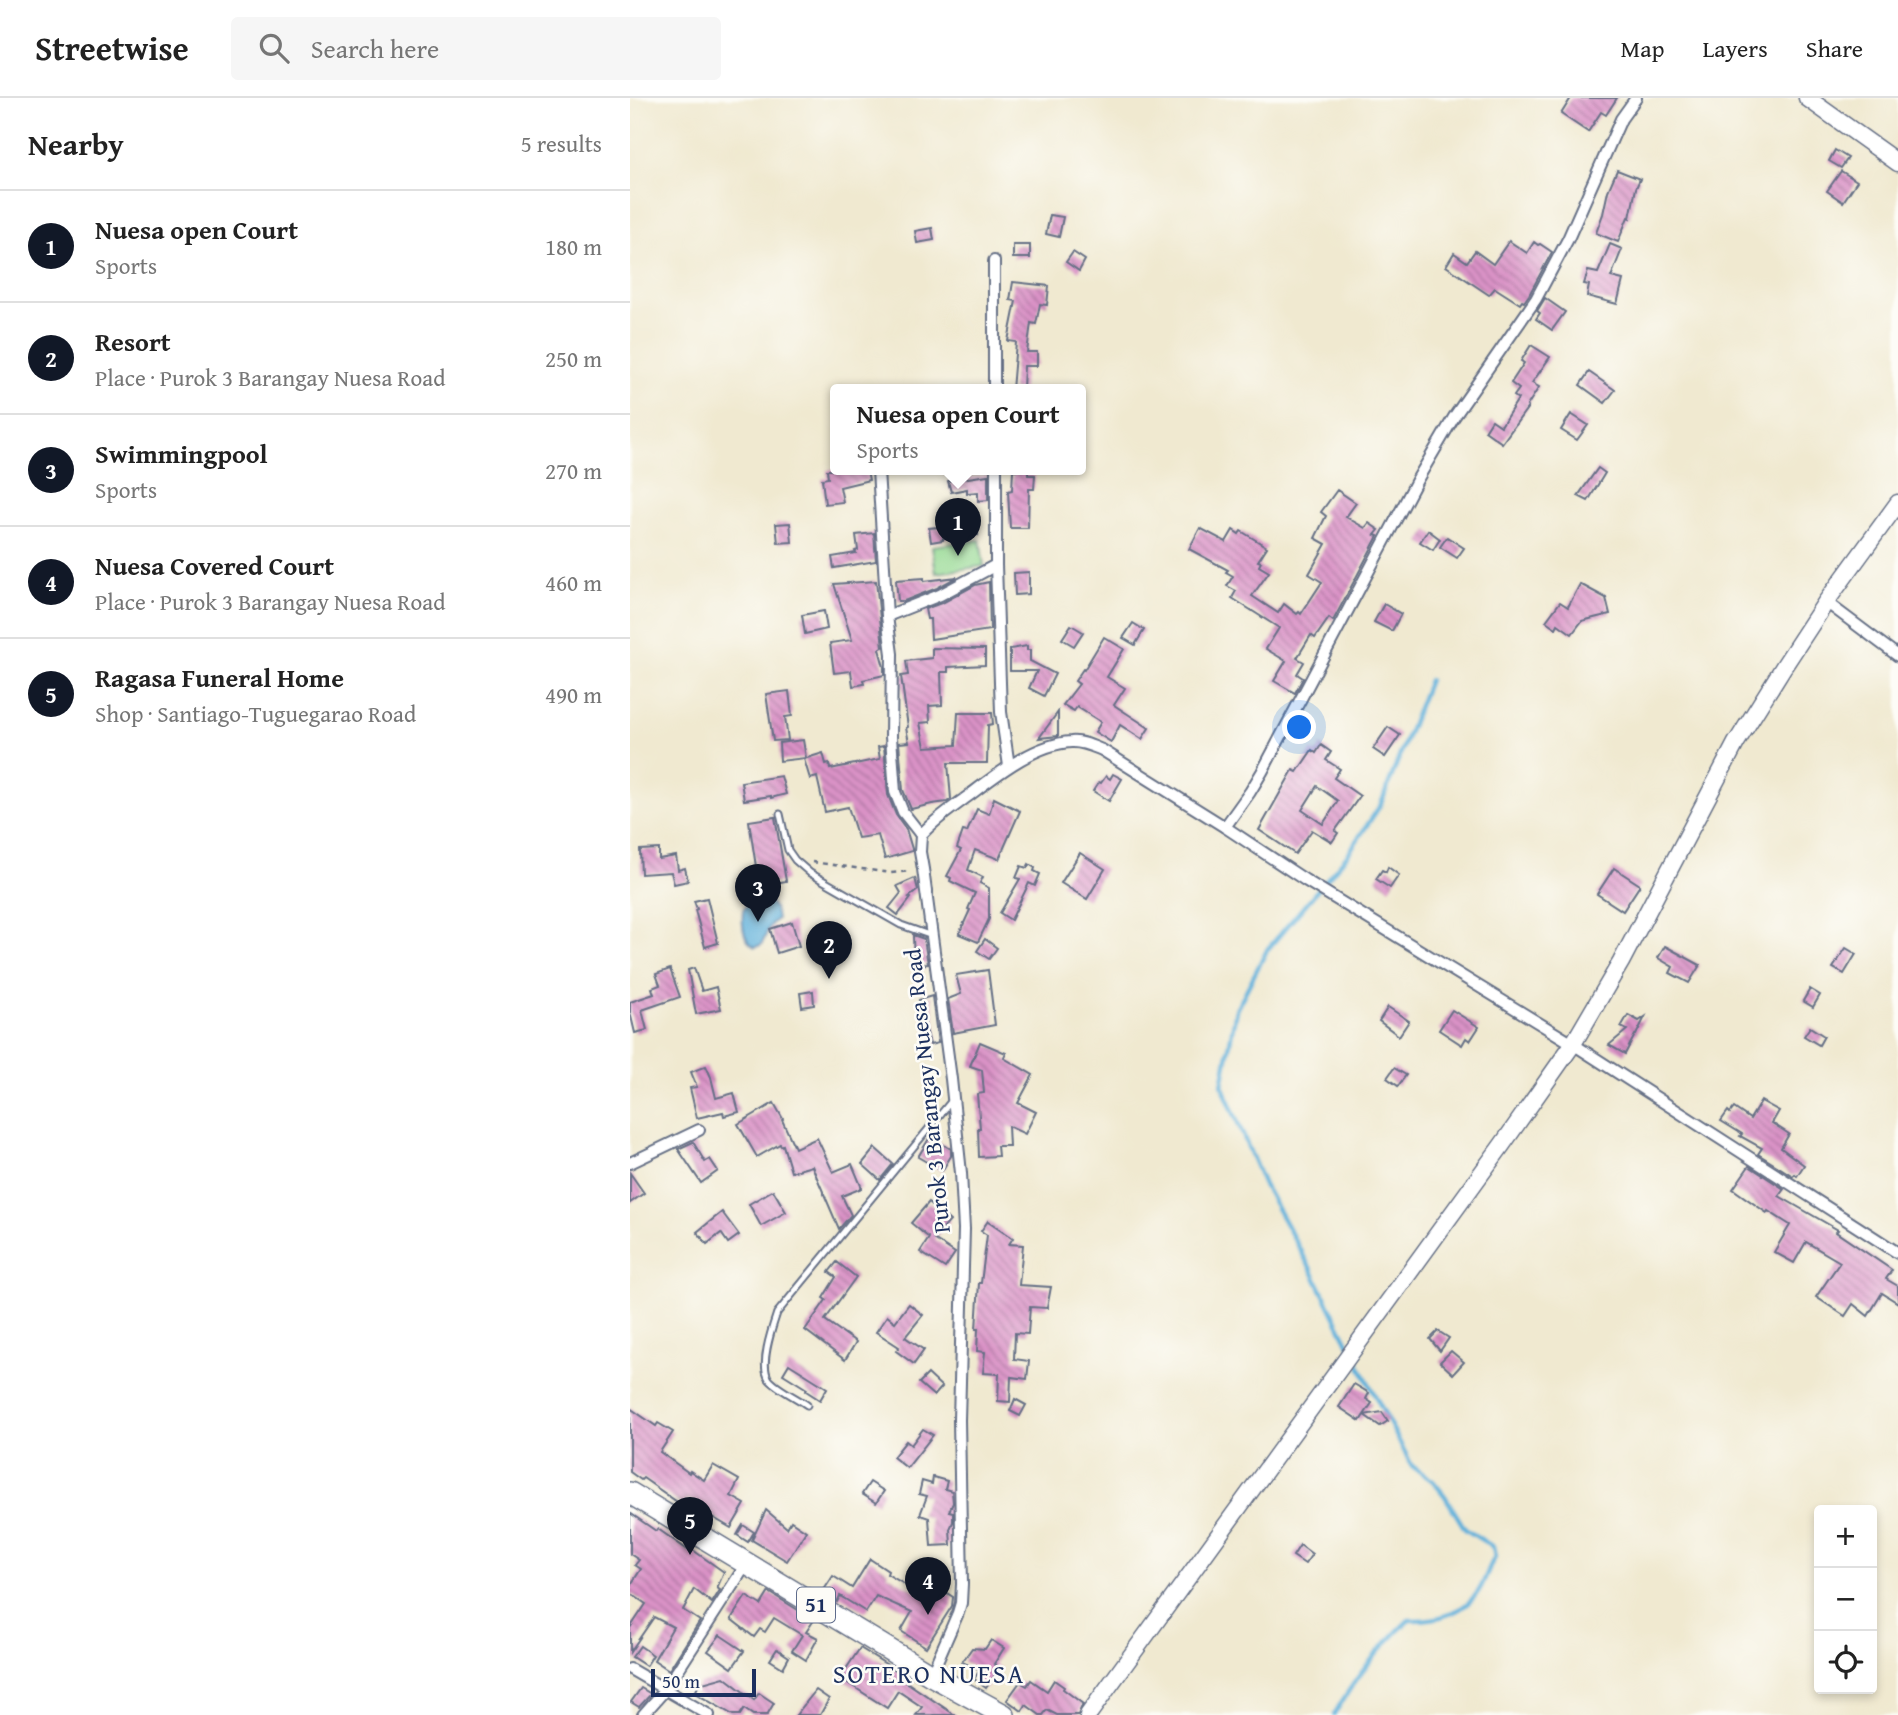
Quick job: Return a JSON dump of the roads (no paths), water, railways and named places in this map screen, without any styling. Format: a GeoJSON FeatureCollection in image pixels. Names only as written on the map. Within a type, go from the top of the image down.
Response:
{"type":"FeatureCollection","features":[{"type":"Feature","properties":{"kind":"highway","name":"51"},"geometry":{"type":"LineString","coordinates":[[630,1493],[931,1675],[1004,1715]]}},
{"type":"Feature","properties":{"kind":"main road"},"geometry":{"type":"LineString","coordinates":[[1807,98],[1898,163]]}},
{"type":"Feature","properties":{"kind":"main road"},"geometry":{"type":"LineString","coordinates":[[1088,1715],[1573,1044],[1621,962],[1736,743],[1826,602],[1898,503]]}},
{"type":"Feature","properties":{"kind":"street"},"geometry":{"type":"LineString","coordinates":[[1225,827],[1262,772],[1384,541],[1454,417],[1536,299],[1568,239],[1621,119],[1636,98]]}},
{"type":"Feature","properties":{"kind":"street"},"geometry":{"type":"LineString","coordinates":[[994,261],[994,384]]}},
{"type":"Feature","properties":{"kind":"street"},"geometry":{"type":"LineString","coordinates":[[878,475],[892,654],[891,737],[895,792],[903,811],[921,835],[940,817],[1009,766],[1045,749],[1070,742],[1088,744],[1102,750],[1306,880],[1573,1044],[1898,1253]]}},
{"type":"Feature","properties":{"kind":"street"},"geometry":{"type":"LineString","coordinates":[[996,475],[1001,712],[1009,766]]}},
{"type":"Feature","properties":{"kind":"street"},"geometry":{"type":"LineString","coordinates":[[887,616],[940,595],[996,565]]}},
{"type":"Feature","properties":{"kind":"street"},"geometry":{"type":"LineString","coordinates":[[1826,602],[1898,656]]}},
{"type":"Feature","properties":{"kind":"street","name":"Purok 3 Barangay Nuesa Road"},"geometry":{"type":"LineString","coordinates":[[921,835],[920,852],[953,1098],[964,1229],[959,1420],[961,1603],[931,1675]]}},
{"type":"Feature","properties":{"kind":"street"},"geometry":{"type":"LineString","coordinates":[[630,1163],[699,1130]]}},
{"type":"Feature","properties":{"kind":"street"},"geometry":{"type":"LineString","coordinates":[[643,1715],[665,1690],[747,1563]]}},
{"type":"Feature","properties":{"kind":"street"},"geometry":{"type":"LineString","coordinates":[[630,1669],[709,1715]]}},
{"type":"Feature","properties":{"kind":"lane"},"geometry":{"type":"LineString","coordinates":[[780,814],[788,850],[795,860],[821,880],[901,925],[932,936]]}},
{"type":"Feature","properties":{"kind":"lane"},"geometry":{"type":"LineString","coordinates":[[807,1405],[769,1379],[766,1370],[771,1331],[777,1313],[953,1098]]}},
{"type":"Feature","properties":{"kind":"water"},"geometry":{"type":"Polygon","coordinates":[[[763,900],[773,907],[777,919],[768,928],[761,945],[755,947],[745,936],[743,910],[752,903],[763,900]]]}},
{"type":"Feature","properties":{"kind":"waterway"},"geometry":{"type":"LineString","coordinates":[[1350,1347],[1264,1185],[1222,1085],[1236,1010],[1267,950],[1348,854],[1381,804],[1429,680]]}},
{"type":"Feature","properties":{"kind":"waterway"},"geometry":{"type":"LineString","coordinates":[[1334,1715],[1377,1653],[1409,1620],[1430,1619],[1459,1610],[1475,1596],[1495,1557],[1493,1547],[1465,1529],[1433,1481],[1412,1466],[1354,1355]]}},
{"type":"Feature","properties":{"kind":"place","name":"Nuesa open Court"},"geometry":{"type":"Point","coordinates":[958,556]}},
{"type":"Feature","properties":{"kind":"place","name":"Swimmingpool"},"geometry":{"type":"Point","coordinates":[758,922]}},
{"type":"Feature","properties":{"kind":"place","name":"Resort"},"geometry":{"type":"Point","coordinates":[829,979]}},
{"type":"Feature","properties":{"kind":"place","name":"Ragasa Funeral Home"},"geometry":{"type":"Point","coordinates":[690,1555]}},
{"type":"Feature","properties":{"kind":"place","name":"Nuesa Covered Court"},"geometry":{"type":"Point","coordinates":[928,1615]}},
{"type":"Feature","properties":{"kind":"district","name":"SOTERO NUESA"},"geometry":{"type":"Point","coordinates":[929,1674]}}]}
